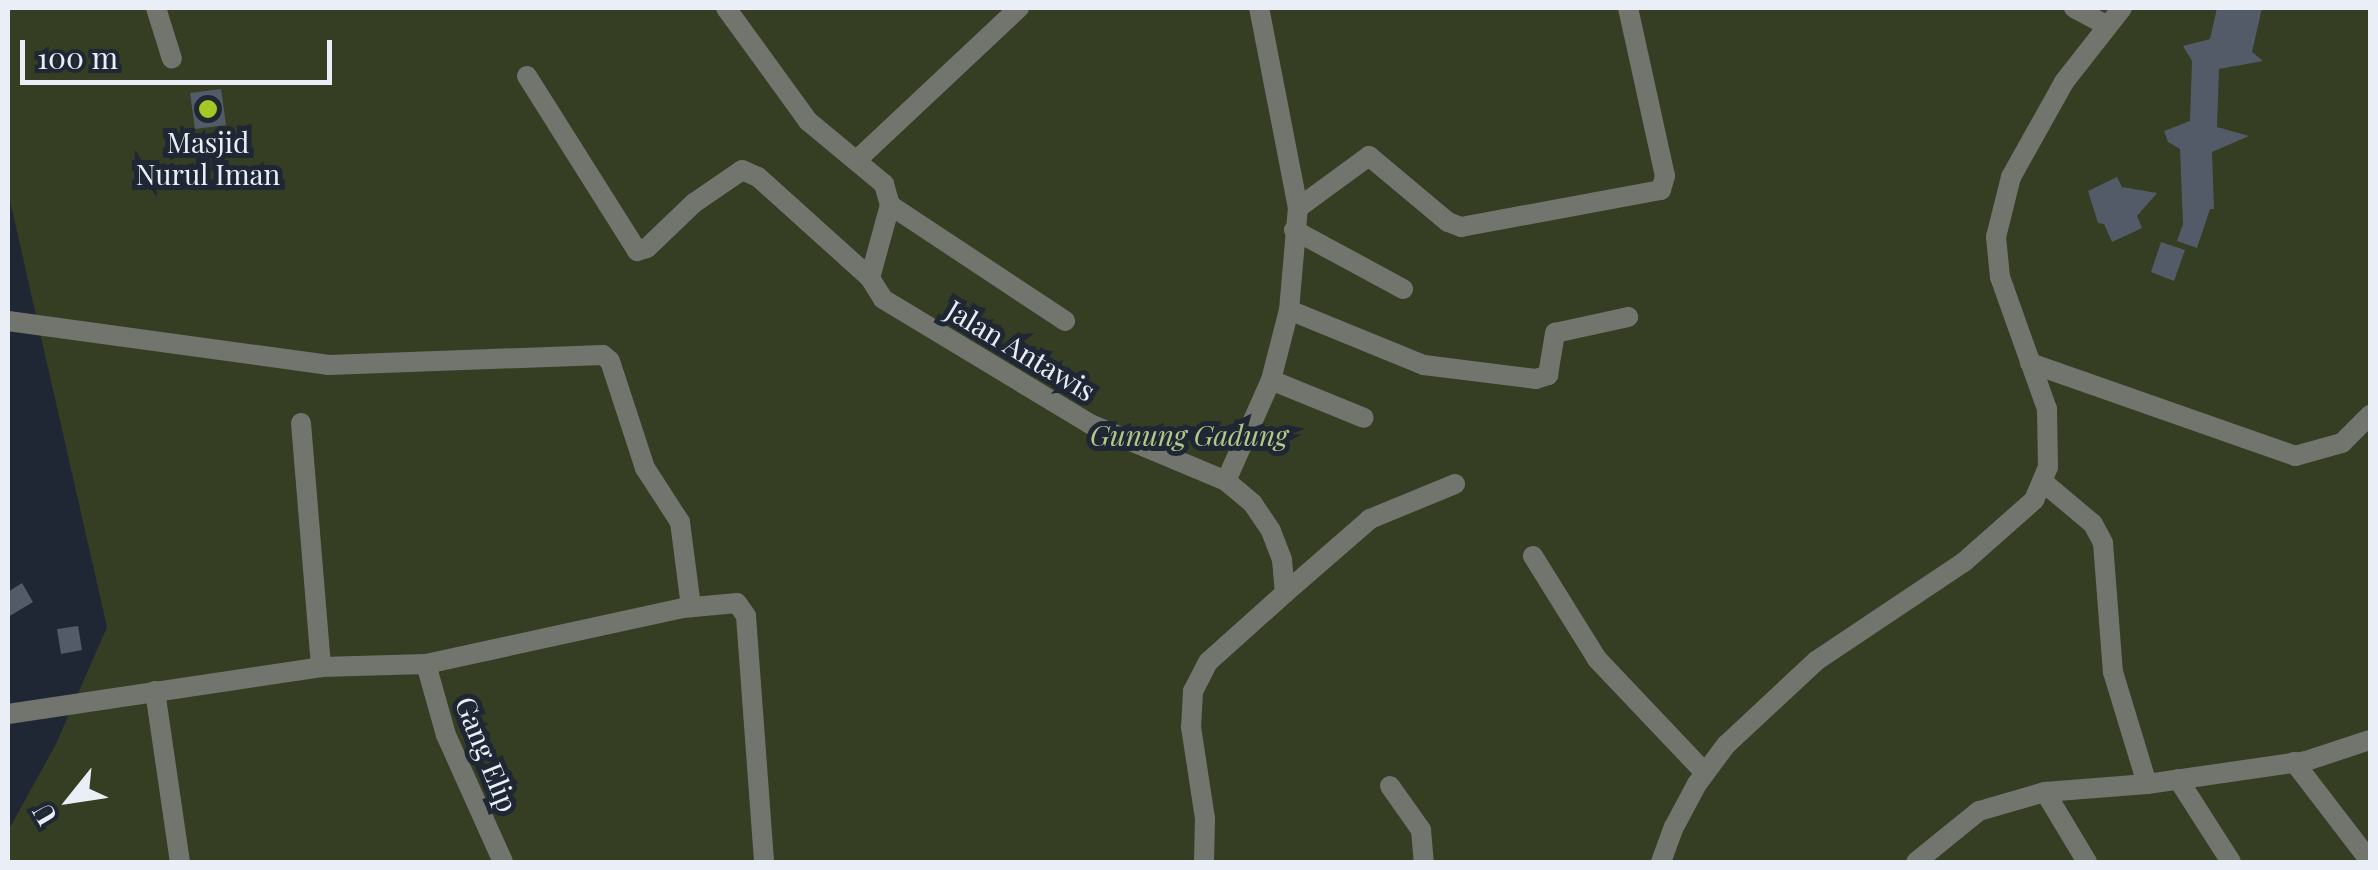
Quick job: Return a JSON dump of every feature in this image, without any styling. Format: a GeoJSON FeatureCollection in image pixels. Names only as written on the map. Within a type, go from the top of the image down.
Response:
{"type":"FeatureCollection","features":[{"type":"Feature","properties":{"kind":"street"},"geometry":{"type":"LineString","coordinates":[[156,8],[172,60]]}},
{"type":"Feature","properties":{"kind":"street"},"geometry":{"type":"LineString","coordinates":[[726,8],[808,121],[884,184],[890,206],[870,278]]}},
{"type":"Feature","properties":{"kind":"street"},"geometry":{"type":"LineString","coordinates":[[858,159],[1020,8]]}},
{"type":"Feature","properties":{"kind":"street"},"geometry":{"type":"LineString","coordinates":[[1226,481],[1271,380],[1289,310],[1298,208],[1259,8]]}},
{"type":"Feature","properties":{"kind":"street"},"geometry":{"type":"LineString","coordinates":[[1298,208],[1369,156],[1448,222],[1460,227],[1661,190],[1665,176],[1628,8]]}},
{"type":"Feature","properties":{"kind":"street"},"geometry":{"type":"LineString","coordinates":[[2074,8],[2108,26]]}},
{"type":"Feature","properties":{"kind":"street"},"geometry":{"type":"LineString","coordinates":[[1662,862],[1674,827],[1726,745],[1816,660],[1964,562],[2026,510],[2043,482],[2051,448],[2049,426],[2000,277],[1996,237],[2010,177],[2064,82],[2122,8]]}},
{"type":"Feature","properties":{"kind":"street","name":"Jalan Antawis"},"geometry":{"type":"LineString","coordinates":[[528,76],[637,251],[647,248],[694,204],[742,170],[758,178],[870,278],[883,299],[1090,424],[1226,481],[1253,504],[1271,532],[1282,560],[1285,593]]}},
{"type":"Feature","properties":{"kind":"street"},"geometry":{"type":"LineString","coordinates":[[890,206],[1065,321]]}},
{"type":"Feature","properties":{"kind":"street"},"geometry":{"type":"LineString","coordinates":[[1294,230],[1403,290]]}},
{"type":"Feature","properties":{"kind":"street"},"geometry":{"type":"LineString","coordinates":[[1289,310],[1424,364],[1536,380],[1548,375],[1555,332],[1628,317]]}},
{"type":"Feature","properties":{"kind":"street"},"geometry":{"type":"LineString","coordinates":[[8,322],[328,365],[604,356],[610,361],[645,468],[680,522],[691,607]]}},
{"type":"Feature","properties":{"kind":"street"},"geometry":{"type":"LineString","coordinates":[[2030,363],[2295,456],[2342,443],[2370,415]]}},
{"type":"Feature","properties":{"kind":"street"},"geometry":{"type":"LineString","coordinates":[[1271,380],[1364,418]]}},
{"type":"Feature","properties":{"kind":"street"},"geometry":{"type":"LineString","coordinates":[[301,423],[321,668]]}},
{"type":"Feature","properties":{"kind":"street"},"geometry":{"type":"LineString","coordinates":[[2043,482],[2093,524],[2103,543],[2113,672],[2148,784]]}},
{"type":"Feature","properties":{"kind":"street"},"geometry":{"type":"LineString","coordinates":[[1204,862],[1205,818],[1191,727],[1193,691],[1208,662],[1370,519],[1455,484]]}},
{"type":"Feature","properties":{"kind":"street"},"geometry":{"type":"LineString","coordinates":[[1533,556],[1597,659],[1705,773]]}},
{"type":"Feature","properties":{"kind":"street"},"geometry":{"type":"LineString","coordinates":[[8,714],[321,668],[426,664],[691,607],[737,603],[746,616],[764,862]]}},
{"type":"Feature","properties":{"kind":"street","name":"Gang Elip"},"geometry":{"type":"LineString","coordinates":[[426,664],[446,735],[503,862]]}},
{"type":"Feature","properties":{"kind":"street"},"geometry":{"type":"LineString","coordinates":[[155,691],[180,862]]}},
{"type":"Feature","properties":{"kind":"street"},"geometry":{"type":"LineString","coordinates":[[1916,862],[1980,811],[2045,792],[2148,784],[2294,762],[2370,740]]}},
{"type":"Feature","properties":{"kind":"street"},"geometry":{"type":"LineString","coordinates":[[2294,762],[2370,861]]}},
{"type":"Feature","properties":{"kind":"street"},"geometry":{"type":"LineString","coordinates":[[2178,779],[2230,862]]}},
{"type":"Feature","properties":{"kind":"street"},"geometry":{"type":"LineString","coordinates":[[1390,786],[1422,830],[1424,862]]}},
{"type":"Feature","properties":{"kind":"street"},"geometry":{"type":"LineString","coordinates":[[2045,792],[2088,862]]}},
{"type":"Feature","properties":{"kind":"green space","name":"Gunung Gadung"},"geometry":{"type":"Polygon","coordinates":[[[8,8],[2370,8],[2370,862],[8,862],[8,831],[56,744],[107,627],[8,192],[8,8]]]}},
{"type":"Feature","properties":{"kind":"building"},"geometry":{"type":"Polygon","coordinates":[[[2217,8],[2262,8],[2252,52],[2263,61],[2219,69],[2217,127],[2249,136],[2212,152],[2214,209],[2210,209],[2197,248],[2177,241],[2183,224],[2180,149],[2168,142],[2164,131],[2190,121],[2192,61],[2183,46],[2210,39],[2217,8]]]}},
{"type":"Feature","properties":{"kind":"building","name":"Masjid Nurul Iman"},"geometry":{"type":"Polygon","coordinates":[[[221,89],[226,125],[195,129],[190,93],[221,89]]]}},
{"type":"Feature","properties":{"kind":"building"},"geometry":{"type":"Polygon","coordinates":[[[2117,177],[2122,187],[2157,193],[2137,216],[2142,228],[2112,242],[2104,224],[2098,223],[2088,191],[2117,177]]]}},
{"type":"Feature","properties":{"kind":"building"},"geometry":{"type":"Polygon","coordinates":[[[2161,242],[2185,250],[2174,281],[2151,272],[2161,242]]]}},
{"type":"Feature","properties":{"kind":"building"},"geometry":{"type":"Polygon","coordinates":[[[22,583],[33,602],[8,617],[8,592],[22,583]]]}},
{"type":"Feature","properties":{"kind":"building"},"geometry":{"type":"Polygon","coordinates":[[[78,626],[82,650],[61,654],[57,629],[78,626]]]}},
{"type":"Feature","properties":{"kind":"place","name":"Masjid Nurul Iman"},"geometry":{"type":"Point","coordinates":[208,109]}}]}
